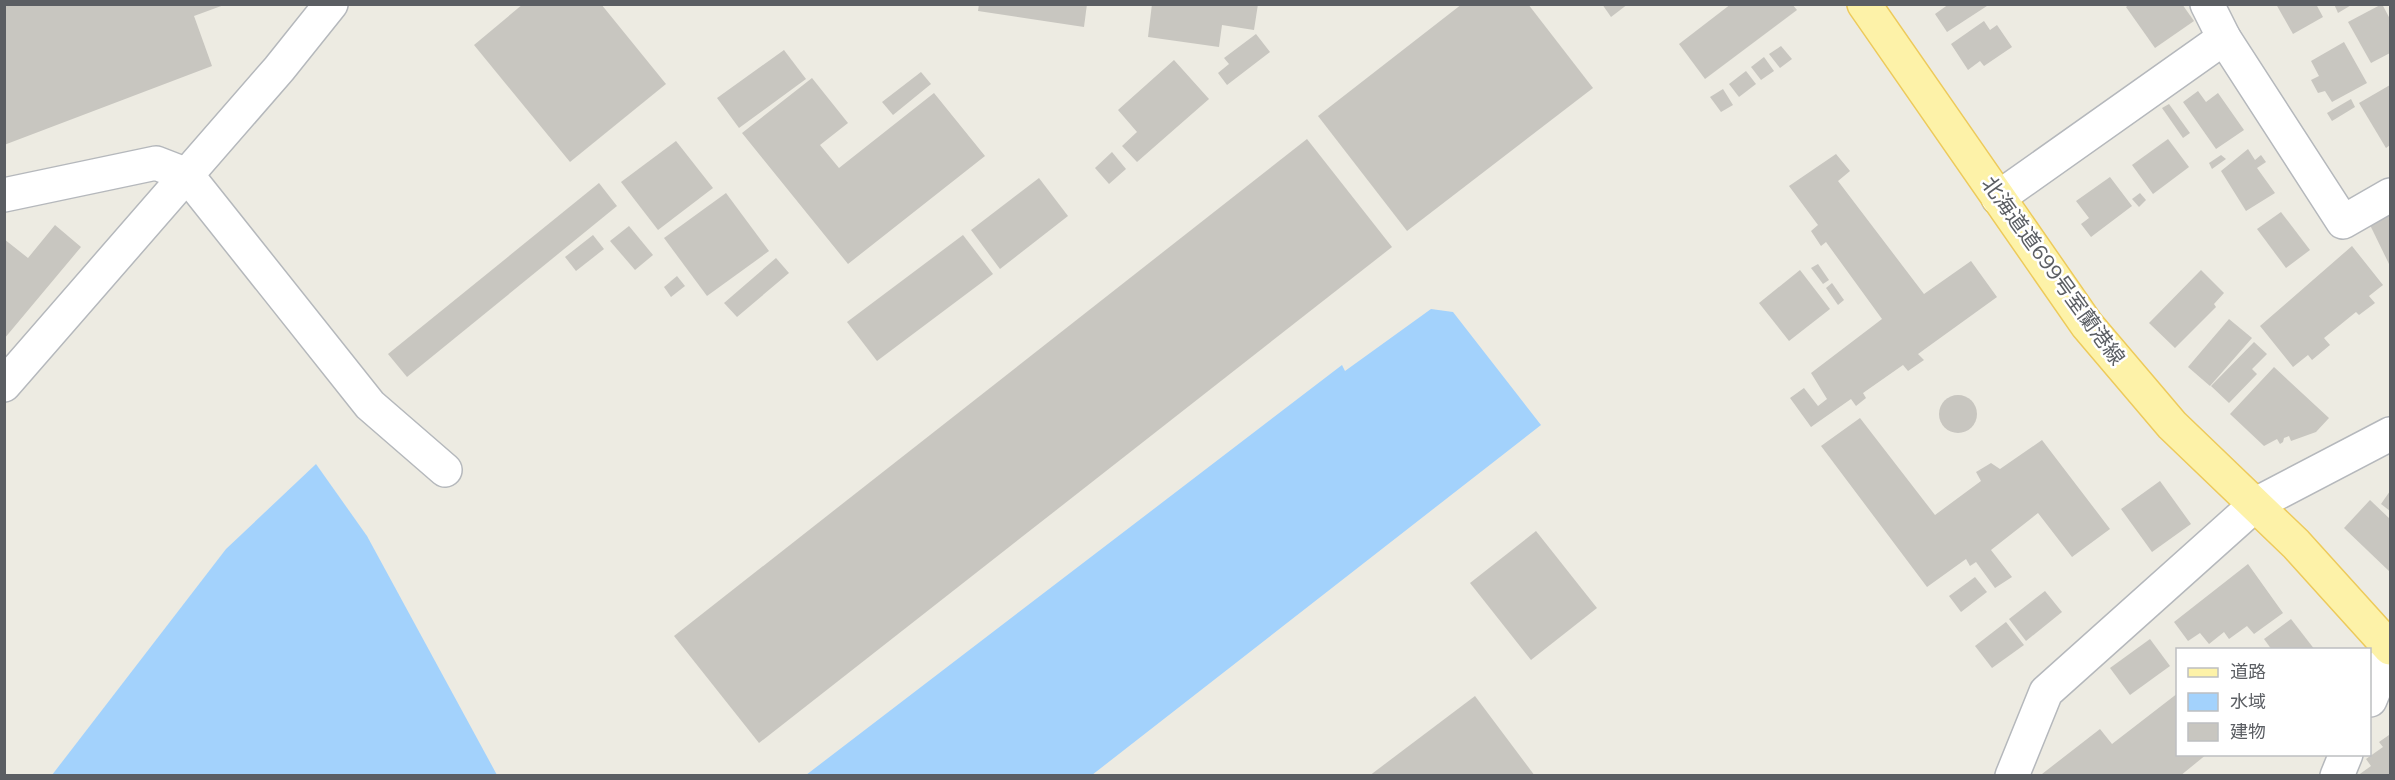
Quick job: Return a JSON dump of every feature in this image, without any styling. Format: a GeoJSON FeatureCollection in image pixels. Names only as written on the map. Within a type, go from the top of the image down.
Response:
{"type":"FeatureCollection","features":[{"type":"Feature","properties":{"kind":"main road","name":"北海道道699号室蘭港線"},"geometry":{"type":"LineString","coordinates":[[1869,6],[1998,198],[2087,325],[2172,425],[2303,552],[2391,650]]}},
{"type":"Feature","properties":{"kind":"street"},"geometry":{"type":"LineString","coordinates":[[4,385],[279,69],[331,4]]}},
{"type":"Feature","properties":{"kind":"street"},"geometry":{"type":"LineString","coordinates":[[2207,4],[2224,38],[2343,222],[2391,195]]}},
{"type":"Feature","properties":{"kind":"street"},"geometry":{"type":"LineString","coordinates":[[1998,198],[2224,38]]}},
{"type":"Feature","properties":{"kind":"street"},"geometry":{"type":"LineString","coordinates":[[4,195],[156,163],[187,175],[370,405],[445,470]]}},
{"type":"Feature","properties":{"kind":"street"},"geometry":{"type":"LineString","coordinates":[[2012,776],[2046,692],[2256,504],[2391,434]]}},
{"type":"Feature","properties":{"kind":"street"},"geometry":{"type":"LineString","coordinates":[[2371,698],[2391,650]]}},
{"type":"Feature","properties":{"kind":"street"},"geometry":{"type":"LineString","coordinates":[[2337,776],[2345,756]]}},
{"type":"Feature","properties":{"kind":"water"},"geometry":{"type":"Polygon","coordinates":[[[1431,309],[1453,312],[1541,425],[1092,775],[806,775],[1342,365],[1345,371],[1431,309]]]}},
{"type":"Feature","properties":{"kind":"water"},"geometry":{"type":"Polygon","coordinates":[[[316,464],[367,536],[497,775],[52,775],[226,549],[316,464]]]}},
{"type":"Feature","properties":{"kind":"building"},"geometry":{"type":"Polygon","coordinates":[[[4,4],[224,5],[194,16],[212,66],[4,145],[4,4]]]}},
{"type":"Feature","properties":{"kind":"building"},"geometry":{"type":"Polygon","coordinates":[[[523,4],[601,4],[666,84],[570,162],[474,45],[523,4]]]}},
{"type":"Feature","properties":{"kind":"building"},"geometry":{"type":"Polygon","coordinates":[[[979,4],[1087,4],[1084,27],[978,11],[979,4]]]}},
{"type":"Feature","properties":{"kind":"building"},"geometry":{"type":"Polygon","coordinates":[[[1152,4],[1258,4],[1254,30],[1222,25],[1219,47],[1148,37],[1152,4]]]}},
{"type":"Feature","properties":{"kind":"building"},"geometry":{"type":"Polygon","coordinates":[[[1462,4],[1528,4],[1593,88],[1407,231],[1318,116],[1462,4]]]}},
{"type":"Feature","properties":{"kind":"building"},"geometry":{"type":"Polygon","coordinates":[[[1602,4],[1628,4],[1611,17],[1602,4]]]}},
{"type":"Feature","properties":{"kind":"building"},"geometry":{"type":"Polygon","coordinates":[[[1731,4],[1792,4],[1797,10],[1705,79],[1679,44],[1731,4]]]}},
{"type":"Feature","properties":{"kind":"building"},"geometry":{"type":"Polygon","coordinates":[[[1949,4],[1990,4],[1947,32],[1935,14],[1949,4]]]}},
{"type":"Feature","properties":{"kind":"building"},"geometry":{"type":"Polygon","coordinates":[[[2130,4],[2182,4],[2194,21],[2155,48],[2126,7],[2130,4]]]}},
{"type":"Feature","properties":{"kind":"building"},"geometry":{"type":"Polygon","coordinates":[[[2276,4],[2316,4],[2323,17],[2293,34],[2276,4]]]}},
{"type":"Feature","properties":{"kind":"building"},"geometry":{"type":"Polygon","coordinates":[[[2334,4],[2353,4],[2338,13],[2334,4]]]}},
{"type":"Feature","properties":{"kind":"building"},"geometry":{"type":"Polygon","coordinates":[[[2382,4],[2390,19],[2390,53],[2371,63],[2348,22],[2382,4]]]}},
{"type":"Feature","properties":{"kind":"building"},"geometry":{"type":"Polygon","coordinates":[[[1984,21],[1990,30],[1997,25],[2012,47],[1984,66],[1980,61],[1968,70],[1951,44],[1984,21]]]}},
{"type":"Feature","properties":{"kind":"building"},"geometry":{"type":"Polygon","coordinates":[[[1256,34],[1270,52],[1227,85],[1218,73],[1229,64],[1224,58],[1256,34]]]}},
{"type":"Feature","properties":{"kind":"building"},"geometry":{"type":"Polygon","coordinates":[[[2344,42],[2367,83],[2332,102],[2325,91],[2318,93],[2311,80],[2319,76],[2311,61],[2344,42]]]}},
{"type":"Feature","properties":{"kind":"building"},"geometry":{"type":"Polygon","coordinates":[[[1781,46],[1792,59],[1780,68],[1769,54],[1781,46]]]}},
{"type":"Feature","properties":{"kind":"building"},"geometry":{"type":"Polygon","coordinates":[[[784,50],[806,79],[739,128],[717,98],[784,50]]]}},
{"type":"Feature","properties":{"kind":"building"},"geometry":{"type":"Polygon","coordinates":[[[1764,57],[1774,71],[1761,80],[1751,67],[1764,57]]]}},
{"type":"Feature","properties":{"kind":"building"},"geometry":{"type":"Polygon","coordinates":[[[1174,60],[1209,99],[1137,162],[1122,146],[1137,132],[1118,110],[1174,60]]]}},
{"type":"Feature","properties":{"kind":"building"},"geometry":{"type":"Polygon","coordinates":[[[1746,71],[1756,84],[1739,97],[1729,84],[1746,71]]]}},
{"type":"Feature","properties":{"kind":"building"},"geometry":{"type":"Polygon","coordinates":[[[921,72],[931,84],[893,115],[882,102],[921,72]]]}},
{"type":"Feature","properties":{"kind":"building"},"geometry":{"type":"Polygon","coordinates":[[[812,78],[848,123],[820,145],[839,168],[934,93],[985,156],[848,264],[742,133],[812,78]]]}},
{"type":"Feature","properties":{"kind":"building"},"geometry":{"type":"Polygon","coordinates":[[[2390,85],[2390,145],[2386,148],[2359,103],[2390,85]]]}},
{"type":"Feature","properties":{"kind":"building"},"geometry":{"type":"Polygon","coordinates":[[[1723,89],[1733,105],[1721,112],[1710,97],[1723,89]]]}},
{"type":"Feature","properties":{"kind":"building"},"geometry":{"type":"Polygon","coordinates":[[[2198,91],[2206,102],[2218,93],[2244,130],[2216,149],[2183,102],[2198,91]]]}},
{"type":"Feature","properties":{"kind":"building"},"geometry":{"type":"Polygon","coordinates":[[[2351,99],[2355,107],[2332,121],[2327,113],[2351,99]]]}},
{"type":"Feature","properties":{"kind":"building"},"geometry":{"type":"Polygon","coordinates":[[[2169,104],[2190,133],[2183,138],[2162,108],[2169,104]]]}},
{"type":"Feature","properties":{"kind":"building"},"geometry":{"type":"Polygon","coordinates":[[[1307,139],[1392,247],[759,743],[674,636],[1307,139]]]}},
{"type":"Feature","properties":{"kind":"building"},"geometry":{"type":"Polygon","coordinates":[[[2168,139],[2189,167],[2153,194],[2132,165],[2168,139]]]}},
{"type":"Feature","properties":{"kind":"building"},"geometry":{"type":"Polygon","coordinates":[[[676,141],[713,188],[658,230],[621,182],[676,141]]]}},
{"type":"Feature","properties":{"kind":"building"},"geometry":{"type":"Polygon","coordinates":[[[2248,149],[2255,160],[2261,155],[2266,162],[2257,168],[2275,193],[2246,211],[2221,171],[2248,149]]]}},
{"type":"Feature","properties":{"kind":"building"},"geometry":{"type":"Polygon","coordinates":[[[1112,152],[1126,169],[1109,184],[1095,168],[1112,152]]]}},
{"type":"Feature","properties":{"kind":"building"},"geometry":{"type":"Polygon","coordinates":[[[1836,154],[1850,171],[1838,181],[1924,294],[1971,261],[1997,297],[1918,354],[1924,360],[1908,371],[1903,365],[1863,393],[1866,398],[1856,406],[1851,399],[1811,427],[1790,398],[1804,388],[1818,406],[1827,399],[1811,373],[1882,319],[1826,242],[1821,246],[1811,231],[1818,225],[1789,186],[1836,154]]]}},
{"type":"Feature","properties":{"kind":"building"},"geometry":{"type":"Polygon","coordinates":[[[2221,155],[2226,159],[2212,169],[2209,163],[2221,155]]]}},
{"type":"Feature","properties":{"kind":"building"},"geometry":{"type":"Polygon","coordinates":[[[2110,177],[2132,206],[2091,237],[2081,224],[2089,218],[2076,201],[2110,177]]]}},
{"type":"Feature","properties":{"kind":"building"},"geometry":{"type":"Polygon","coordinates":[[[1039,178],[1068,216],[1000,269],[971,230],[1039,178]]]}},
{"type":"Feature","properties":{"kind":"building"},"geometry":{"type":"Polygon","coordinates":[[[599,183],[617,206],[407,377],[388,354],[599,183]]]}},
{"type":"Feature","properties":{"kind":"building"},"geometry":{"type":"Polygon","coordinates":[[[726,193],[769,251],[707,296],[664,238],[726,193]]]}},
{"type":"Feature","properties":{"kind":"building"},"geometry":{"type":"Polygon","coordinates":[[[2140,193],[2146,200],[2139,207],[2132,199],[2140,193]]]}},
{"type":"Feature","properties":{"kind":"building"},"geometry":{"type":"Polygon","coordinates":[[[2281,212],[2310,250],[2286,268],[2257,229],[2281,212]]]}},
{"type":"Feature","properties":{"kind":"building"},"geometry":{"type":"Polygon","coordinates":[[[2390,215],[2390,266],[2370,225],[2390,215]]]}},
{"type":"Feature","properties":{"kind":"building"},"geometry":{"type":"Polygon","coordinates":[[[55,225],[81,247],[4,339],[4,239],[28,258],[55,225]]]}},
{"type":"Feature","properties":{"kind":"building"},"geometry":{"type":"Polygon","coordinates":[[[629,226],[653,255],[635,270],[610,241],[629,226]]]}},
{"type":"Feature","properties":{"kind":"building"},"geometry":{"type":"Polygon","coordinates":[[[593,235],[604,249],[576,271],[565,257],[593,235]]]}},
{"type":"Feature","properties":{"kind":"building"},"geometry":{"type":"Polygon","coordinates":[[[963,235],[993,274],[877,361],[847,322],[963,235]]]}},
{"type":"Feature","properties":{"kind":"building"},"geometry":{"type":"Polygon","coordinates":[[[2352,246],[2383,285],[2369,296],[2375,303],[2359,315],[2356,312],[2324,338],[2330,345],[2312,360],[2308,355],[2293,367],[2260,326],[2352,246]]]}},
{"type":"Feature","properties":{"kind":"building"},"geometry":{"type":"Polygon","coordinates":[[[776,258],[789,273],[737,317],[724,303],[776,258]]]}},
{"type":"Feature","properties":{"kind":"building"},"geometry":{"type":"Polygon","coordinates":[[[1818,264],[1829,280],[1823,284],[1811,268],[1818,264]]]}},
{"type":"Feature","properties":{"kind":"building"},"geometry":{"type":"Polygon","coordinates":[[[1800,270],[1830,309],[1789,341],[1759,303],[1800,270]]]}},
{"type":"Feature","properties":{"kind":"building"},"geometry":{"type":"Polygon","coordinates":[[[2201,270],[2224,293],[2214,304],[2216,307],[2175,348],[2149,323],[2201,270]]]}},
{"type":"Feature","properties":{"kind":"building"},"geometry":{"type":"Polygon","coordinates":[[[677,276],[685,286],[671,297],[664,287],[677,276]]]}},
{"type":"Feature","properties":{"kind":"building"},"geometry":{"type":"Polygon","coordinates":[[[1832,283],[1844,300],[1838,305],[1826,288],[1832,283]]]}},
{"type":"Feature","properties":{"kind":"building"},"geometry":{"type":"Polygon","coordinates":[[[2229,319],[2252,338],[2210,386],[2188,367],[2229,319]]]}},
{"type":"Feature","properties":{"kind":"building"},"geometry":{"type":"Polygon","coordinates":[[[2254,342],[2267,354],[2252,369],[2257,374],[2229,403],[2211,386],[2254,342]]]}},
{"type":"Feature","properties":{"kind":"building"},"geometry":{"type":"Polygon","coordinates":[[[2274,367],[2329,418],[2316,432],[2291,441],[2289,436],[2284,438],[2280,444],[2277,439],[2264,446],[2230,414],[2274,367]]]}},
{"type":"Feature","properties":{"kind":"building"},"geometry":{"type":"Polygon","coordinates":[[[1958,395],[1972,400],[1977,414],[1972,428],[1958,433],[1944,428],[1939,414],[1944,400],[1958,395]]]}},
{"type":"Feature","properties":{"kind":"building"},"geometry":{"type":"Polygon","coordinates":[[[1860,418],[1935,515],[1981,481],[1976,472],[1991,463],[2000,469],[2042,440],[2110,529],[2072,557],[2038,513],[1991,550],[2012,577],[1995,588],[1976,562],[1970,566],[1966,559],[1927,587],[1821,446],[1860,418]]]}},
{"type":"Feature","properties":{"kind":"building"},"geometry":{"type":"Polygon","coordinates":[[[2160,481],[2191,524],[2152,552],[2121,509],[2160,481]]]}},
{"type":"Feature","properties":{"kind":"building"},"geometry":{"type":"Polygon","coordinates":[[[2390,491],[2390,511],[2381,504],[2390,491]]]}},
{"type":"Feature","properties":{"kind":"building"},"geometry":{"type":"Polygon","coordinates":[[[2370,500],[2390,519],[2390,572],[2344,528],[2370,500]]]}},
{"type":"Feature","properties":{"kind":"building"},"geometry":{"type":"Polygon","coordinates":[[[1536,531],[1597,608],[1531,660],[1470,583],[1536,531]]]}},
{"type":"Feature","properties":{"kind":"building"},"geometry":{"type":"Polygon","coordinates":[[[2248,564],[2283,613],[2254,634],[2247,626],[2229,639],[2224,632],[2209,644],[2200,633],[2188,641],[2174,622],[2248,564]]]}},
{"type":"Feature","properties":{"kind":"building"},"geometry":{"type":"Polygon","coordinates":[[[1975,577],[1987,592],[1961,612],[1949,596],[1975,577]]]}},
{"type":"Feature","properties":{"kind":"building"},"geometry":{"type":"Polygon","coordinates":[[[2045,591],[2062,612],[2026,641],[2009,619],[2045,591]]]}},
{"type":"Feature","properties":{"kind":"building"},"geometry":{"type":"Polygon","coordinates":[[[2291,619],[2313,648],[2271,648],[2264,639],[2291,619]]]}},
{"type":"Feature","properties":{"kind":"building"},"geometry":{"type":"Polygon","coordinates":[[[2006,622],[2024,645],[1992,668],[1975,646],[2006,622]]]}},
{"type":"Feature","properties":{"kind":"building"},"geometry":{"type":"Polygon","coordinates":[[[2150,639],[2170,666],[2130,695],[2110,668],[2150,639]]]}},
{"type":"Feature","properties":{"kind":"building"},"geometry":{"type":"Polygon","coordinates":[[[2176,695],[2176,756],[2205,756],[2180,776],[2044,776],[2042,774],[2100,729],[2112,744],[2176,695]]]}},
{"type":"Feature","properties":{"kind":"building"},"geometry":{"type":"Polygon","coordinates":[[[1475,696],[1535,776],[1369,776],[1475,696]]]}},
{"type":"Feature","properties":{"kind":"building"},"geometry":{"type":"Polygon","coordinates":[[[2389,735],[2390,776],[2357,776],[2371,766],[2366,759],[2383,747],[2379,742],[2389,735]]]}}]}
